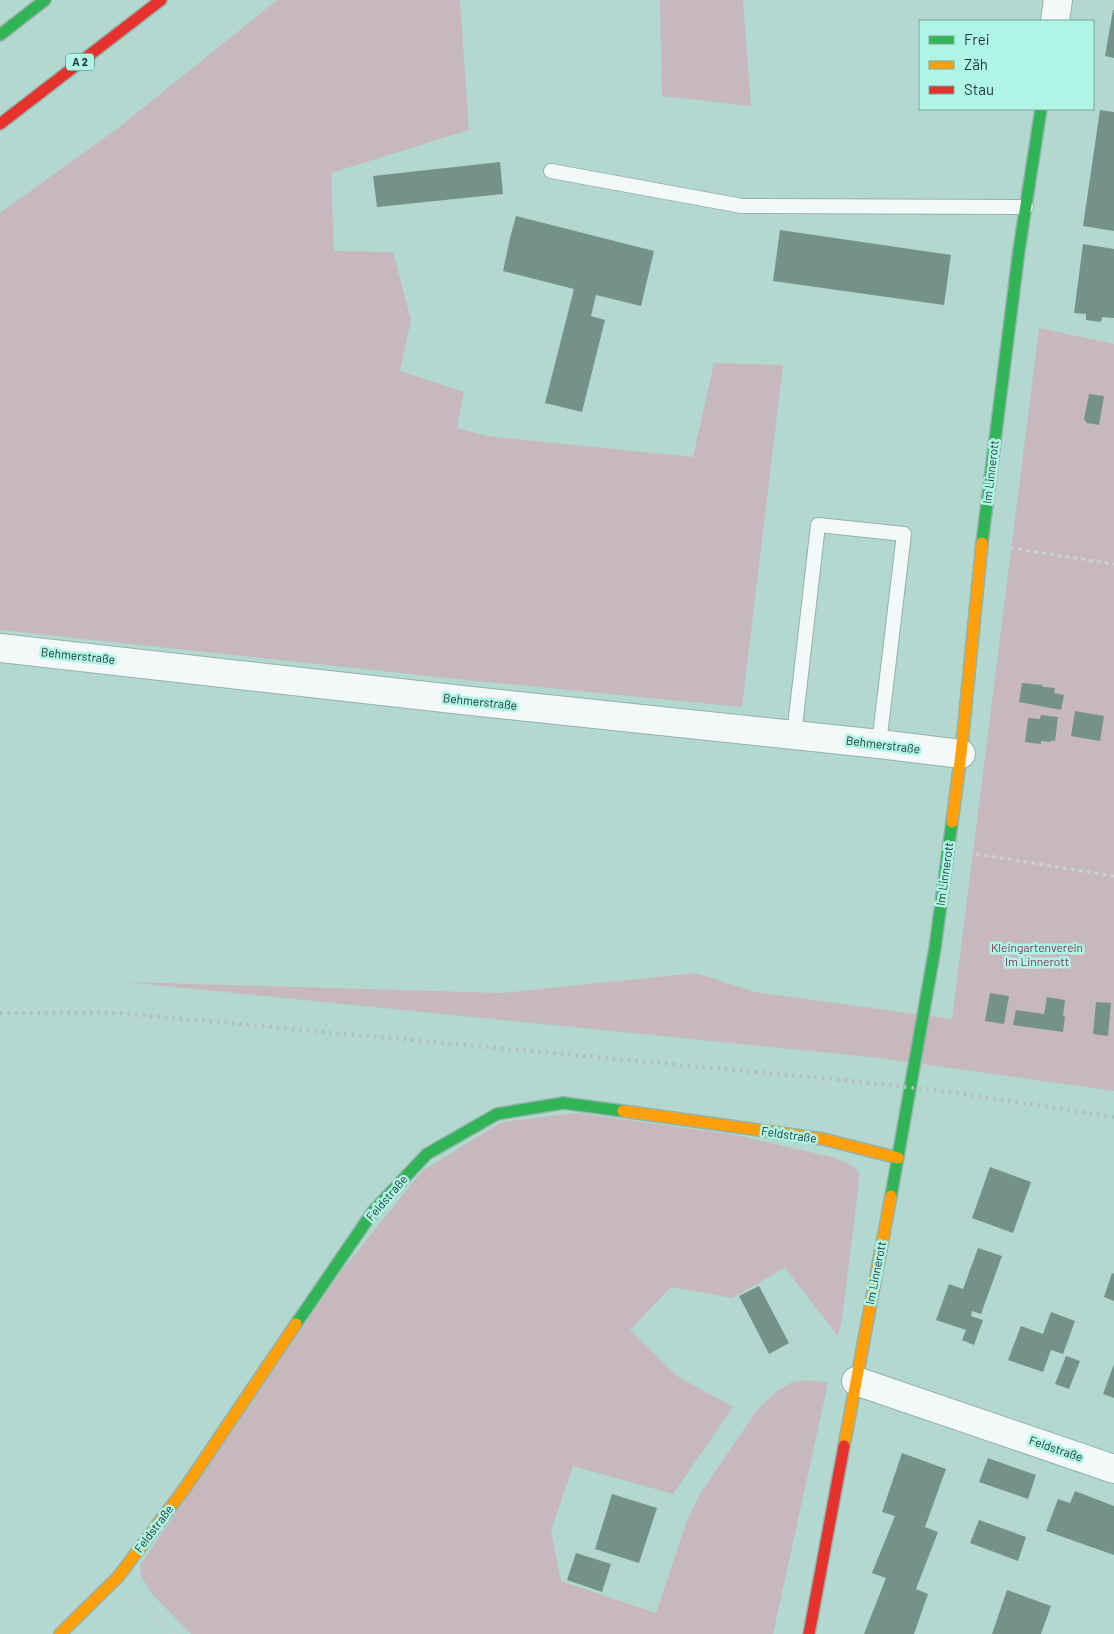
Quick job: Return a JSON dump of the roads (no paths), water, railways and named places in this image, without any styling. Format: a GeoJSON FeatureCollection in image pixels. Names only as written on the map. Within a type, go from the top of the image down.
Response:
{"type":"FeatureCollection","features":[{"type":"Feature","properties":{"kind":"main road"},"geometry":{"type":"LineString","coordinates":[[0,35],[45,0]]}},
{"type":"Feature","properties":{"kind":"main road","name":"A 2"},"geometry":{"type":"LineString","coordinates":[[0,124],[161,0]]}},
{"type":"Feature","properties":{"kind":"main road","name":"Im Linnerott"},"geometry":{"type":"LineString","coordinates":[[809,1634],[898,1158],[935,948],[949,849],[982,544],[1026,207],[1041,110]]}},
{"type":"Feature","properties":{"kind":"main road","name":"Feldstraße"},"geometry":{"type":"LineString","coordinates":[[60,1634],[118,1577],[185,1488],[374,1210],[427,1154],[496,1114],[563,1103],[823,1139],[898,1158]]}},
{"type":"Feature","properties":{"kind":"street"},"geometry":{"type":"LineString","coordinates":[[1055,20],[1058,0]]}},
{"type":"Feature","properties":{"kind":"street","name":"Behmerstraße"},"geometry":{"type":"LineString","coordinates":[[0,648],[960,754]]}},
{"type":"Feature","properties":{"kind":"street","name":"Feldstraße"},"geometry":{"type":"LineString","coordinates":[[856,1381],[1114,1469]]}},
{"type":"Feature","properties":{"kind":"lane"},"geometry":{"type":"LineString","coordinates":[[551,171],[742,206],[1026,207]]}},
{"type":"Feature","properties":{"kind":"lane"},"geometry":{"type":"LineString","coordinates":[[794,735],[818,524],[904,534],[879,744]]}},
{"type":"Feature","properties":{"kind":"railway"},"geometry":{"type":"LineString","coordinates":[[0,1013],[120,1013],[854,1081],[957,1093],[1114,1117]]}},
{"type":"Feature","properties":{"kind":"park label","name":"Kleingartenverein Im Linnerott"},"geometry":{"type":"Point","coordinates":[1037,955]}}]}
